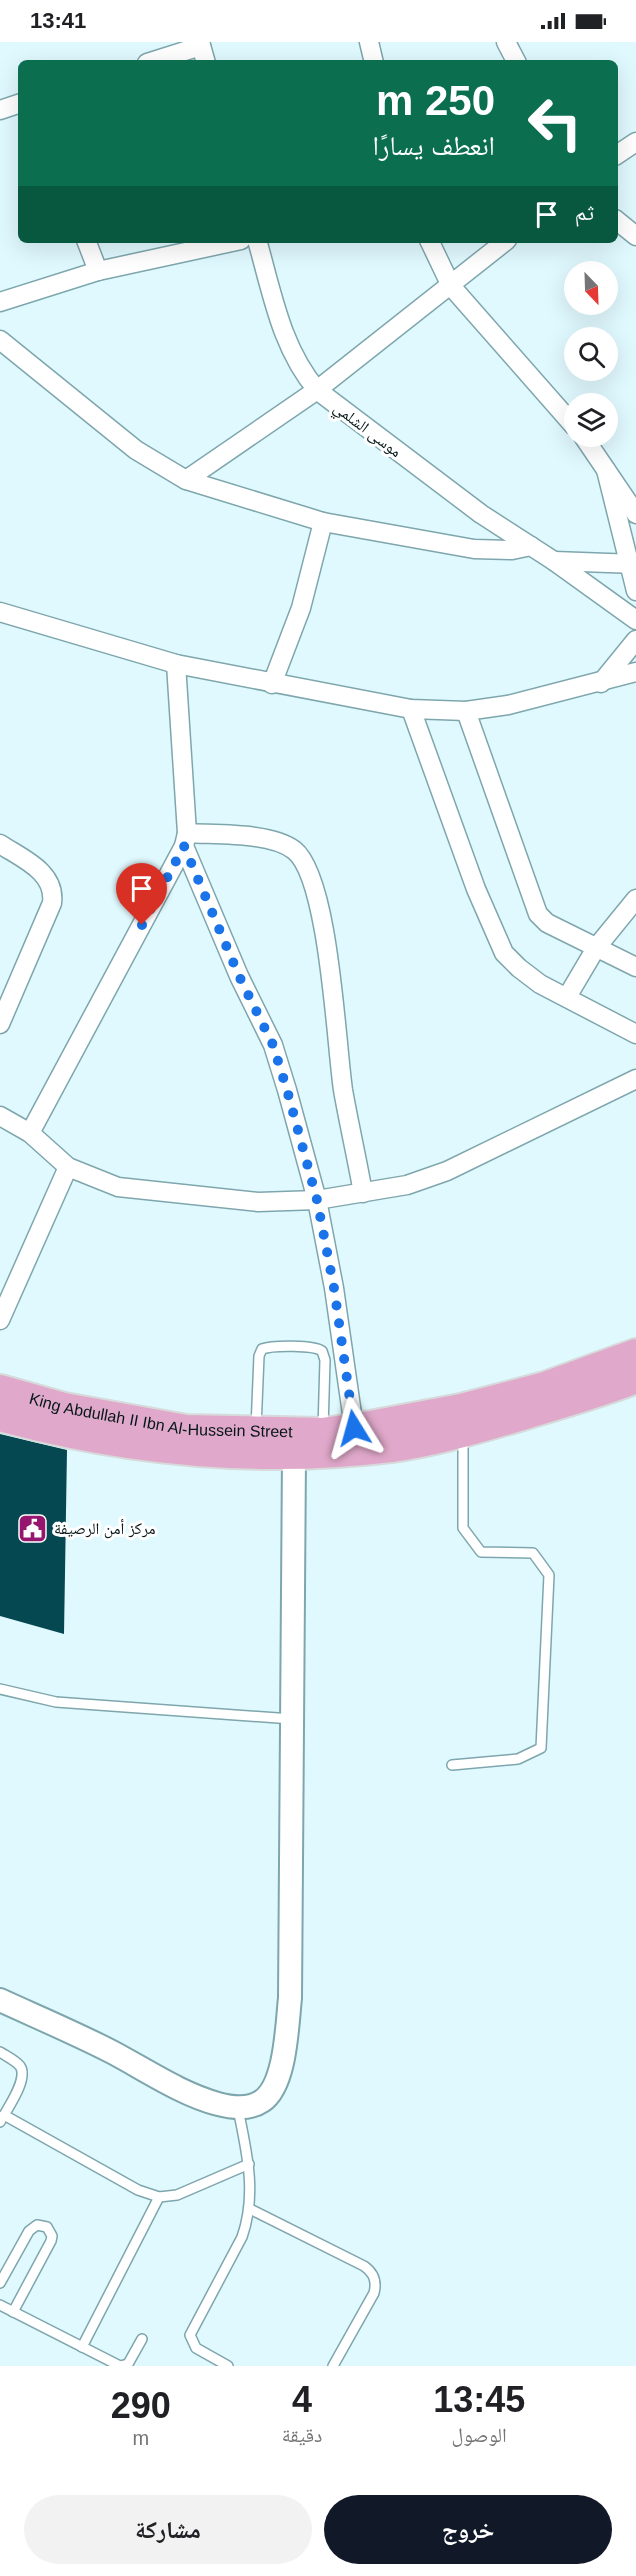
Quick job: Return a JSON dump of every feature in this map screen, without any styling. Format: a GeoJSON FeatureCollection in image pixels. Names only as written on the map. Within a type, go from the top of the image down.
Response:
{"type":"FeatureCollection","features":[{"type":"Feature","properties":{"kind":"main road","name":"King Abdullah II Ibn Al-Hussein Street"},"geometry":{"type":"LineString","coordinates":[[0,1389],[64,1407],[186,1429],[323,1432],[460,1408],[545,1386],[636,1353]]}},
{"type":"Feature","properties":{"kind":"main road","name":"King Abdullah II Ibn Al-Hussein Street"},"geometry":{"type":"LineString","coordinates":[[0,1417],[46,1430],[121,1445],[186,1452],[294,1456],[392,1448],[463,1434],[636,1379]]}},
{"type":"Feature","properties":{"kind":"street"},"geometry":{"type":"LineString","coordinates":[[369,42],[373,60]]}},
{"type":"Feature","properties":{"kind":"street"},"geometry":{"type":"LineString","coordinates":[[506,42],[515,60]]}},
{"type":"Feature","properties":{"kind":"street"},"geometry":{"type":"LineString","coordinates":[[160,60],[202,50]]}},
{"type":"Feature","properties":{"kind":"street"},"geometry":{"type":"LineString","coordinates":[[0,110],[18,104]]}},
{"type":"Feature","properties":{"kind":"street"},"geometry":{"type":"LineString","coordinates":[[618,154],[636,142]]}},
{"type":"Feature","properties":{"kind":"street"},"geometry":{"type":"LineString","coordinates":[[618,221],[636,236]]}},
{"type":"Feature","properties":{"kind":"street"},"geometry":{"type":"LineString","coordinates":[[87,243],[98,271]]}},
{"type":"Feature","properties":{"kind":"street"},"geometry":{"type":"LineString","coordinates":[[0,302],[98,271],[227,243]]}},
{"type":"Feature","properties":{"kind":"street","name":"موسى الشلمي"},"geometry":{"type":"LineString","coordinates":[[258,243],[286,341],[297,363],[317,390],[444,487],[554,561],[636,620]]}},
{"type":"Feature","properties":{"kind":"street"},"geometry":{"type":"LineString","coordinates":[[430,243],[451,286],[564,415]]}},
{"type":"Feature","properties":{"kind":"street"},"geometry":{"type":"LineString","coordinates":[[186,480],[317,390],[503,243]]}},
{"type":"Feature","properties":{"kind":"street"},"geometry":{"type":"LineString","coordinates":[[0,340],[136,450],[186,480],[323,522],[474,549],[512,550],[531,546]]}},
{"type":"Feature","properties":{"kind":"street"},"geometry":{"type":"LineString","coordinates":[[590,447],[636,514]]}},
{"type":"Feature","properties":{"kind":"street"},"geometry":{"type":"LineString","coordinates":[[606,470],[633,563],[636,591]]}},
{"type":"Feature","properties":{"kind":"street"},"geometry":{"type":"LineString","coordinates":[[272,684],[301,608],[323,522]]}},
{"type":"Feature","properties":{"kind":"street"},"geometry":{"type":"LineString","coordinates":[[554,561],[633,563]]}},
{"type":"Feature","properties":{"kind":"street"},"geometry":{"type":"LineString","coordinates":[[0,612],[176,664],[411,709],[466,711],[508,705],[601,683],[636,672]]}},
{"type":"Feature","properties":{"kind":"street"},"geometry":{"type":"LineString","coordinates":[[601,683],[636,640]]}},
{"type":"Feature","properties":{"kind":"street"},"geometry":{"type":"LineString","coordinates":[[176,664],[185,840],[239,976],[273,1045],[317,1200],[334,1288],[354,1428]]}},
{"type":"Feature","properties":{"kind":"street"},"geometry":{"type":"LineString","coordinates":[[411,709],[476,889],[504,952],[519,968],[540,984],[636,1034]]}},
{"type":"Feature","properties":{"kind":"street"},"geometry":{"type":"LineString","coordinates":[[466,711],[538,914],[547,923],[636,967]]}},
{"type":"Feature","properties":{"kind":"street"},"geometry":{"type":"LineString","coordinates":[[185,840],[253,837],[283,844],[294,850],[306,863],[313,883],[327,949],[343,1089],[363,1193]]}},
{"type":"Feature","properties":{"kind":"street"},"geometry":{"type":"LineString","coordinates":[[30,1133],[185,840]]}},
{"type":"Feature","properties":{"kind":"street"},"geometry":{"type":"LineString","coordinates":[[0,844],[39,869],[50,882],[54,892],[52,903],[0,1024]]}},
{"type":"Feature","properties":{"kind":"street"},"geometry":{"type":"LineString","coordinates":[[567,997],[596,948],[636,899]]}},
{"type":"Feature","properties":{"kind":"street"},"geometry":{"type":"LineString","coordinates":[[2,1122],[30,1133],[68,1167],[98,1180],[130,1189],[258,1202],[317,1200],[407,1185],[447,1171],[636,1079]]}},
{"type":"Feature","properties":{"kind":"street"},"geometry":{"type":"LineString","coordinates":[[0,1320],[68,1167]]}},
{"type":"Feature","properties":{"kind":"street"},"geometry":{"type":"LineString","coordinates":[[0,2000],[74,2033],[184,2090],[217,2104],[238,2109],[261,2102],[270,2093],[283,2057],[290,1998],[294,1456]]}},
{"type":"Feature","properties":{"kind":"lane"},"geometry":{"type":"LineString","coordinates":[[256,1431],[259,1356],[262,1349],[315,1347],[322,1351],[325,1360],[323,1432]]}},
{"type":"Feature","properties":{"kind":"lane"},"geometry":{"type":"LineString","coordinates":[[452,1766],[518,1759],[541,1748],[549,1575],[533,1553],[481,1552],[463,1528],[463,1434]]}},
{"type":"Feature","properties":{"kind":"lane"},"geometry":{"type":"LineString","coordinates":[[0,1689],[56,1702],[292,1719]]}},
{"type":"Feature","properties":{"kind":"lane"},"geometry":{"type":"LineString","coordinates":[[0,2052],[19,2065],[23,2074],[21,2083],[2,2119],[138,2190],[159,2197],[177,2195],[249,2164]]}},
{"type":"Feature","properties":{"kind":"lane"},"geometry":{"type":"LineString","coordinates":[[228,2366],[196,2348],[190,2335],[242,2238],[250,2209],[249,2164],[238,2109]]}},
{"type":"Feature","properties":{"kind":"lane"},"geometry":{"type":"LineString","coordinates":[[81,2347],[159,2197]]}},
{"type":"Feature","properties":{"kind":"lane"},"geometry":{"type":"LineString","coordinates":[[250,2209],[364,2266],[373,2275],[374,2294],[333,2366]]}},
{"type":"Feature","properties":{"kind":"lane"},"geometry":{"type":"LineString","coordinates":[[0,2283],[29,2231],[37,2225],[47,2227],[52,2236],[51,2241],[13,2312]]}},
{"type":"Feature","properties":{"kind":"lane"},"geometry":{"type":"LineString","coordinates":[[0,2305],[123,2366],[128,2364],[142,2339]]}},
{"type":"Feature","properties":{"kind":"building","name":"مركز أمن الرصيفة"},"geometry":{"type":"Polygon","coordinates":[[[0,1434],[67,1450],[64,1634],[0,1616],[0,1434]]]}},
{"type":"Feature","properties":{"kind":"place","name":"مركز أمن الرصيفة"},"geometry":{"type":"Point","coordinates":[33,1528]}},
{"type":"Feature","properties":{"kind":"route"},"geometry":{"type":"LineString","coordinates":[[142,925],[184,846],[239,976],[273,1045],[287,1090],[317,1200],[334,1288],[354,1428]]}}]}
